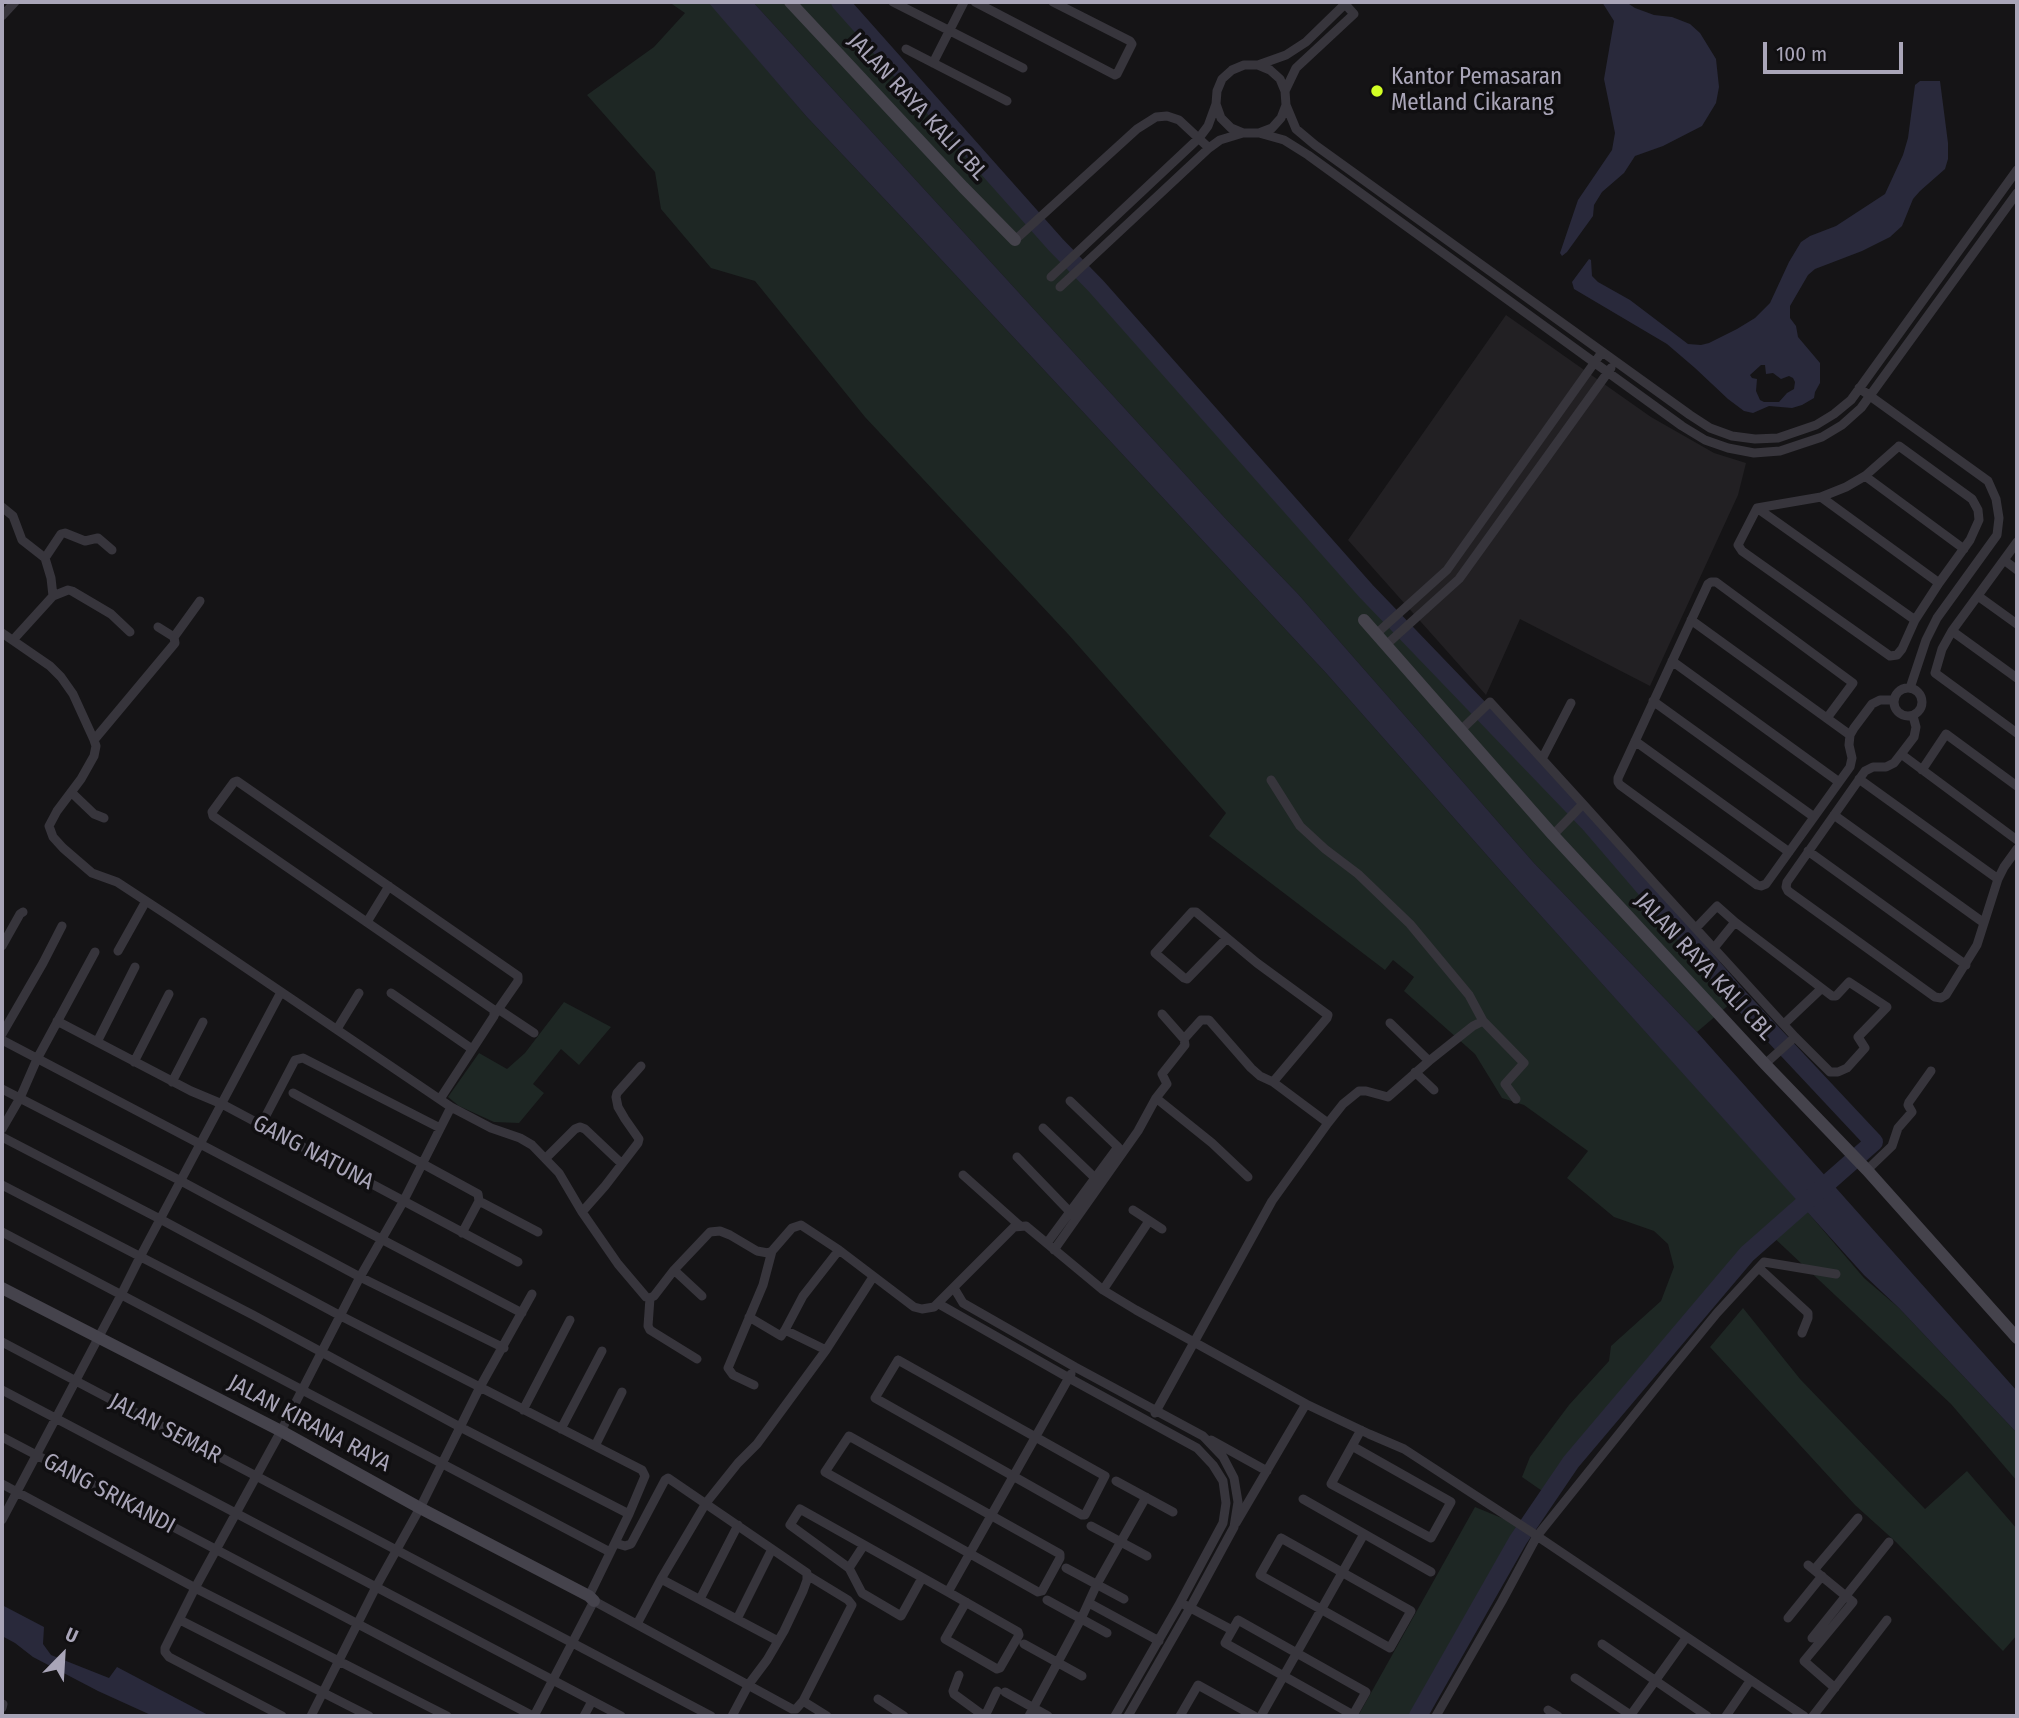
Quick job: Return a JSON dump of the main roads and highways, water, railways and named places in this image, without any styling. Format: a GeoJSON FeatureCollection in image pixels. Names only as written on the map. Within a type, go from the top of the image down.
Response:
{"type":"FeatureCollection","features":[{"type":"Feature","properties":{"kind":"main road","name":"JALAN RAYA KALI CBL"},"geometry":{"type":"LineString","coordinates":[[790,2],[1015,240]]}},
{"type":"Feature","properties":{"kind":"main road","name":"JALAN RAYA KALI CBL"},"geometry":{"type":"LineString","coordinates":[[1364,620],[1553,835],[1765,1064],[1871,1166],[2017,1338]]}},
{"type":"Feature","properties":{"kind":"main road","name":"JALAN KIRANA RAYA"},"geometry":{"type":"LineString","coordinates":[[2,1288],[281,1431],[591,1599]]}},
{"type":"Feature","properties":{"kind":"water"},"geometry":{"type":"Polygon","coordinates":[[[708,2],[753,2],[1224,517],[1298,594],[1534,863],[1697,1032],[2017,1391],[2017,1433],[1899,1308],[1864,1275],[1326,673],[806,116],[708,2]]]}},
{"type":"Feature","properties":{"kind":"water"},"geometry":{"type":"Polygon","coordinates":[[[1602,2],[1626,2],[1654,15],[1672,17],[1690,24],[1700,33],[1716,59],[1719,87],[1716,103],[1702,126],[1663,146],[1635,156],[1624,173],[1602,192],[1594,205],[1593,216],[1562,256],[1560,253],[1578,200],[1612,150],[1615,133],[1604,79],[1614,21],[1602,2]]]}},
{"type":"Feature","properties":{"kind":"water"},"geometry":{"type":"Polygon","coordinates":[[[1920,81],[1940,81],[1948,143],[1945,169],[1913,199],[1902,226],[1890,237],[1815,269],[1808,275],[1790,306],[1790,318],[1796,326],[1798,337],[1820,363],[1820,383],[1814,398],[1792,408],[1769,406],[1753,413],[1744,411],[1667,344],[1574,289],[1572,282],[1589,259],[1592,276],[1598,282],[1630,300],[1688,344],[1709,343],[1737,329],[1755,318],[1770,303],[1801,242],[1836,226],[1885,194],[1908,138],[1915,85],[1920,81]],[[1761,365],[1750,375],[1757,379],[1756,391],[1764,402],[1779,402],[1794,389],[1795,382],[1789,376],[1781,379],[1773,373],[1766,374],[1765,365],[1761,365]]]}},
{"type":"Feature","properties":{"kind":"water"},"geometry":{"type":"Polygon","coordinates":[[[2,1605],[44,1627],[43,1644],[51,1655],[109,1678],[117,1667],[210,1716],[153,1716],[33,1657],[2,1636],[2,1605]]]}},
{"type":"Feature","properties":{"kind":"waterway"},"geometry":{"type":"LineString","coordinates":[[840,2],[1366,591],[1589,823],[1740,999],[1874,1142],[1747,1254],[1571,1462],[1518,1540],[1418,1716]]}},
{"type":"Feature","properties":{"kind":"place","name":"Kantor Pemasaran Metland Cikarang"},"geometry":{"type":"Point","coordinates":[1377,91]}}]}
